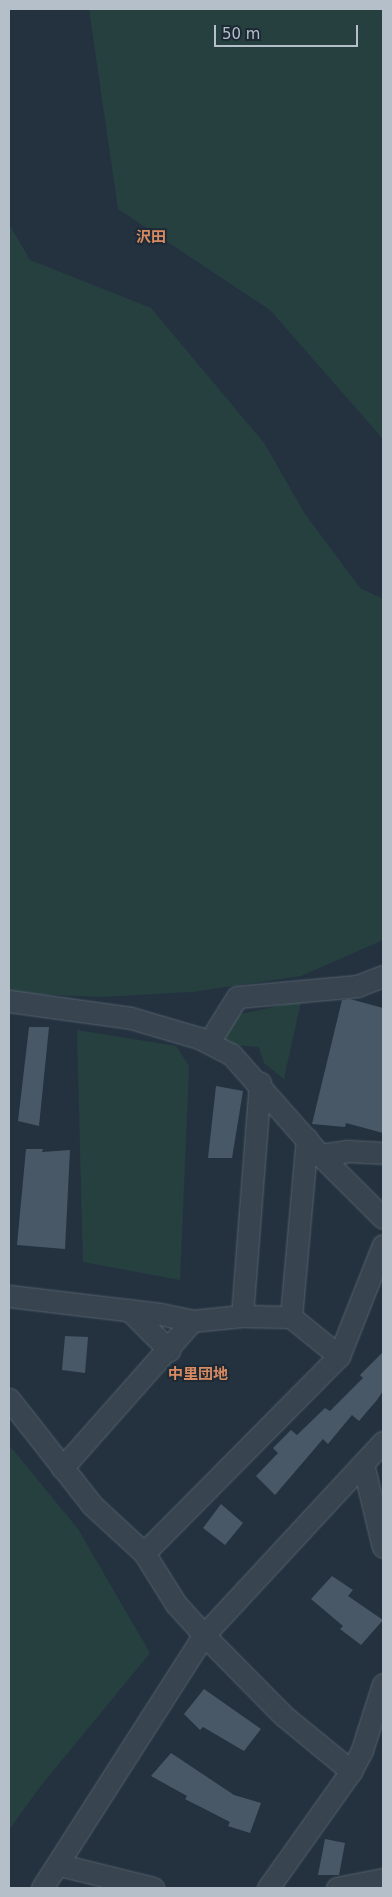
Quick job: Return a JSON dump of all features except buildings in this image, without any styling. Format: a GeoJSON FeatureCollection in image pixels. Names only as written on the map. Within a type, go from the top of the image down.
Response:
{"type":"FeatureCollection","features":[{"type":"Feature","properties":{"kind":"street"},"geometry":{"type":"LineString","coordinates":[[209,1042],[237,997],[357,986],[383,976]]}},
{"type":"Feature","properties":{"kind":"street"},"geometry":{"type":"LineString","coordinates":[[9,1001],[131,1018],[209,1042],[231,1054],[260,1084],[314,1147],[383,1218]]}},
{"type":"Feature","properties":{"kind":"street"},"geometry":{"type":"LineString","coordinates":[[242,1316],[260,1084]]}},
{"type":"Feature","properties":{"kind":"street"},"geometry":{"type":"LineString","coordinates":[[314,1147],[383,1153]]}},
{"type":"Feature","properties":{"kind":"street"},"geometry":{"type":"LineString","coordinates":[[291,1317],[314,1147]]}},
{"type":"Feature","properties":{"kind":"street"},"geometry":{"type":"LineString","coordinates":[[144,1552],[339,1356],[383,1245]]}},
{"type":"Feature","properties":{"kind":"street"},"geometry":{"type":"LineString","coordinates":[[9,1296],[129,1310],[192,1321],[242,1316],[291,1317],[339,1356]]}},
{"type":"Feature","properties":{"kind":"street"},"geometry":{"type":"LineString","coordinates":[[129,1310],[169,1350]]}},
{"type":"Feature","properties":{"kind":"street"},"geometry":{"type":"LineString","coordinates":[[62,1468],[169,1350],[192,1321]]}},
{"type":"Feature","properties":{"kind":"street"},"geometry":{"type":"LineString","coordinates":[[9,1399],[92,1505],[144,1552],[176,1604],[204,1635],[284,1716],[351,1771]]}},
{"type":"Feature","properties":{"kind":"street"},"geometry":{"type":"LineString","coordinates":[[42,1888],[60,1865],[204,1635],[308,1519],[383,1442]]}},
{"type":"Feature","properties":{"kind":"street"},"geometry":{"type":"LineString","coordinates":[[363,1464],[383,1547]]}},
{"type":"Feature","properties":{"kind":"street"},"geometry":{"type":"LineString","coordinates":[[268,1888],[351,1771],[362,1750],[383,1684]]}},
{"type":"Feature","properties":{"kind":"street"},"geometry":{"type":"LineString","coordinates":[[60,1865],[153,1888]]}},
{"type":"Feature","properties":{"kind":"street"},"geometry":{"type":"LineString","coordinates":[[338,1888],[383,1879]]}},
{"type":"Feature","properties":{"kind":"green space"},"geometry":{"type":"Polygon","coordinates":[[[89,9],[383,9],[383,439],[270,310],[118,209],[89,9]]]}},
{"type":"Feature","properties":{"kind":"green space"},"geometry":{"type":"Polygon","coordinates":[[[9,224],[30,260],[151,308],[264,443],[305,514],[360,588],[383,599],[383,940],[301,976],[192,992],[101,997],[9,993],[9,224]]]}},
{"type":"Feature","properties":{"kind":"green space"},"geometry":{"type":"Polygon","coordinates":[[[301,1001],[284,1079],[264,1063],[259,1047],[222,1044],[232,1016],[301,1001]]]}},
{"type":"Feature","properties":{"kind":"green space"},"geometry":{"type":"Polygon","coordinates":[[[77,1030],[176,1046],[189,1066],[180,1280],[83,1262],[77,1030]]]}},
{"type":"Feature","properties":{"kind":"green space"},"geometry":{"type":"Polygon","coordinates":[[[9,1445],[78,1529],[150,1653],[39,1788],[9,1830],[9,1445]]]}},
{"type":"Feature","properties":{"kind":"district","name":"沢田"},"geometry":{"type":"Point","coordinates":[151,238]}},
{"type":"Feature","properties":{"kind":"district","name":"中里団地"},"geometry":{"type":"Point","coordinates":[198,1375]}}]}
